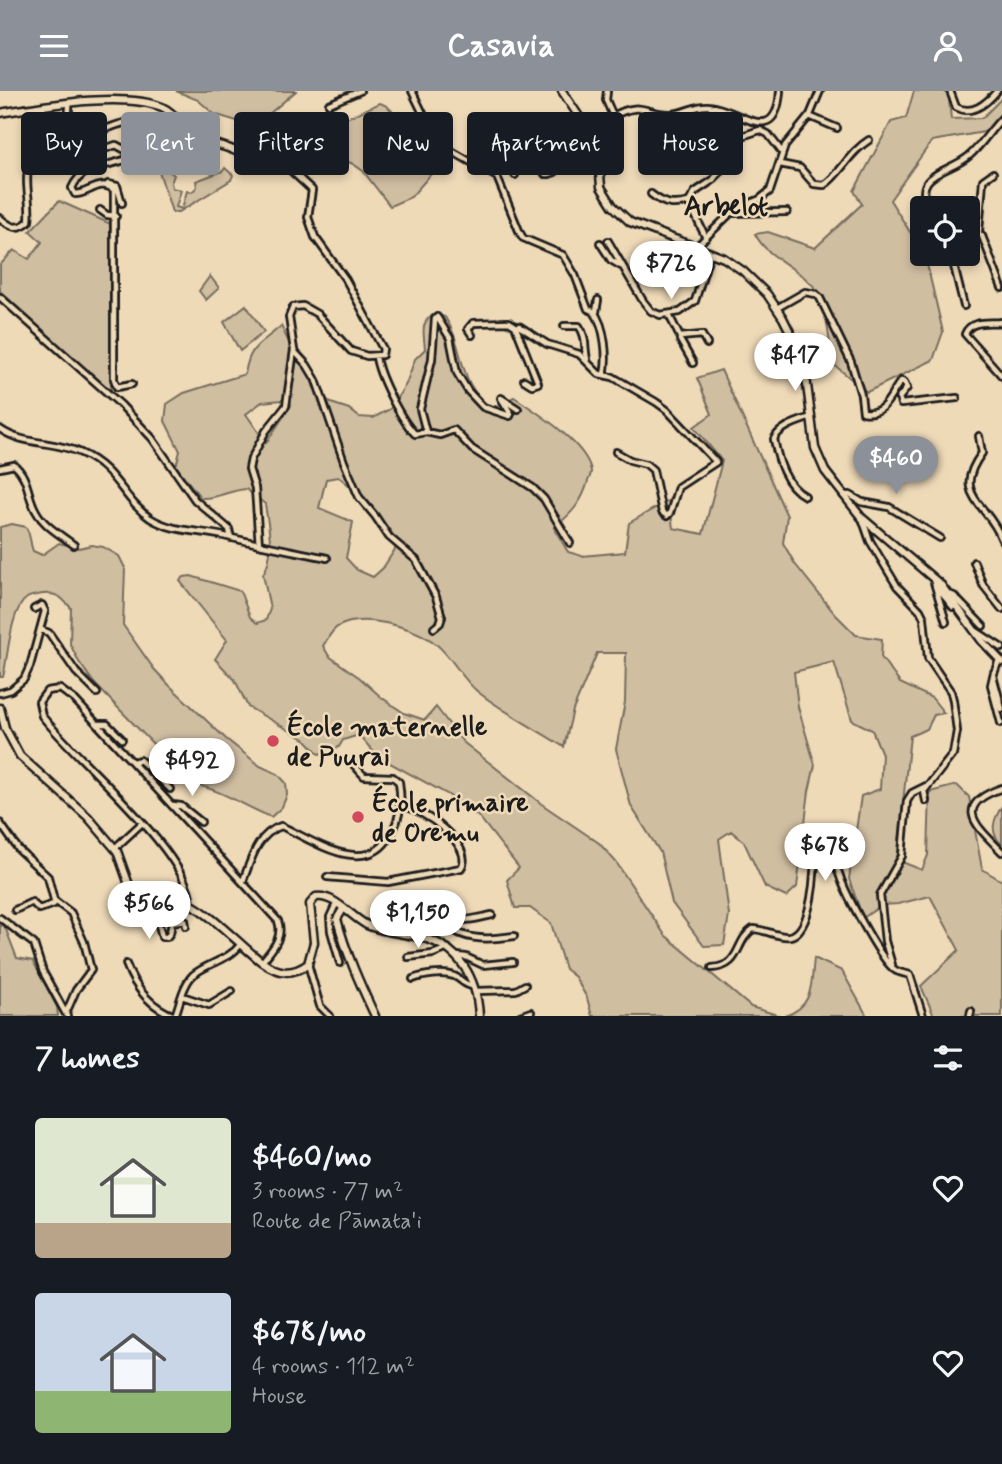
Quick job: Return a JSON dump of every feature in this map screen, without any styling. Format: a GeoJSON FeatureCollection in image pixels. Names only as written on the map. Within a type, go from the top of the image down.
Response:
{"type":"FeatureCollection","features":[{"type":"Feature","properties":{"kind":"main road"},"geometry":{"type":"LineString","coordinates":[[562,91],[576,112]]}},
{"type":"Feature","properties":{"kind":"main road"},"geometry":{"type":"LineString","coordinates":[[0,113],[69,103],[127,99],[159,106],[170,112]]}},
{"type":"Feature","properties":{"kind":"main road"},"geometry":{"type":"LineString","coordinates":[[600,175],[601,187],[632,224],[668,235],[729,260],[762,289],[777,308],[803,360],[820,461],[842,495],[862,517],[948,593],[974,630],[1001,661]]}},
{"type":"Feature","properties":{"kind":"main road"},"geometry":{"type":"LineString","coordinates":[[0,708],[5,728],[20,756],[88,817],[115,848],[126,871],[134,899],[170,899],[191,904],[262,962],[273,970],[284,973],[293,972],[307,964],[314,948],[310,916],[312,900],[324,896],[367,925],[424,937],[447,948],[467,969],[475,988],[479,1016]]}},
{"type":"Feature","properties":{"kind":"main road"},"geometry":{"type":"LineString","coordinates":[[343,909],[337,919],[343,942],[375,1016]]}},
{"type":"Feature","properties":{"kind":"street"},"geometry":{"type":"LineString","coordinates":[[329,104],[360,91]]}},
{"type":"Feature","properties":{"kind":"street"},"geometry":{"type":"LineString","coordinates":[[412,91],[433,134],[443,146],[497,177],[523,238],[564,255],[586,305],[600,320],[604,375]]}},
{"type":"Feature","properties":{"kind":"street"},"geometry":{"type":"LineString","coordinates":[[607,91],[606,100],[612,112]]}},
{"type":"Feature","properties":{"kind":"street"},"geometry":{"type":"LineString","coordinates":[[743,118],[765,122],[772,120],[776,114],[780,91]]}},
{"type":"Feature","properties":{"kind":"street"},"geometry":{"type":"LineString","coordinates":[[696,247],[730,213],[765,195],[773,185],[782,153],[809,115],[820,91]]}},
{"type":"Feature","properties":{"kind":"street"},"geometry":{"type":"LineString","coordinates":[[950,91],[956,107],[968,111],[979,107],[997,91]]}},
{"type":"Feature","properties":{"kind":"street"},"geometry":{"type":"LineString","coordinates":[[0,218],[12,227],[29,221],[26,189],[33,157],[36,152],[59,146],[68,117],[69,103]]}},
{"type":"Feature","properties":{"kind":"street"},"geometry":{"type":"LineString","coordinates":[[684,112],[707,106],[725,112]]}},
{"type":"Feature","properties":{"kind":"street"},"geometry":{"type":"LineString","coordinates":[[27,108],[28,112]]}},
{"type":"Feature","properties":{"kind":"street"},"geometry":{"type":"LineString","coordinates":[[624,112],[633,108],[652,112]]}},
{"type":"Feature","properties":{"kind":"street"},"geometry":{"type":"LineString","coordinates":[[809,115],[837,128]]}},
{"type":"Feature","properties":{"kind":"street"},"geometry":{"type":"LineString","coordinates":[[1000,121],[1002,128]]}},
{"type":"Feature","properties":{"kind":"street"},"geometry":{"type":"LineString","coordinates":[[924,196],[929,180],[936,173],[969,157],[1000,121]]}},
{"type":"Feature","properties":{"kind":"street"},"geometry":{"type":"LineString","coordinates":[[121,125],[78,145],[77,151],[84,156],[116,145],[121,147]]}},
{"type":"Feature","properties":{"kind":"street"},"geometry":{"type":"LineString","coordinates":[[743,136],[762,129],[782,153]]}},
{"type":"Feature","properties":{"kind":"street"},"geometry":{"type":"LineString","coordinates":[[780,163],[800,168],[814,184],[821,185],[828,183],[853,151],[869,140]]}},
{"type":"Feature","properties":{"kind":"street"},"geometry":{"type":"LineString","coordinates":[[121,161],[92,169],[76,179],[72,188],[75,194],[80,194],[112,183],[117,186],[122,203]]}},
{"type":"Feature","properties":{"kind":"street"},"geometry":{"type":"LineString","coordinates":[[980,219],[983,180],[993,173]]}},
{"type":"Feature","properties":{"kind":"street"},"geometry":{"type":"LineString","coordinates":[[259,545],[255,488],[249,469],[266,431],[286,406],[294,350],[289,317],[293,307],[298,305],[317,314],[348,349],[376,357],[382,355],[383,345],[346,280],[320,246],[312,230],[308,212],[312,190],[296,175]]}},
{"type":"Feature","properties":{"kind":"street"},"geometry":{"type":"LineString","coordinates":[[651,194],[672,205],[689,202],[695,192],[717,175]]}},
{"type":"Feature","properties":{"kind":"street"},"geometry":{"type":"LineString","coordinates":[[106,185],[114,190],[116,216],[114,379],[117,387],[132,384]]}},
{"type":"Feature","properties":{"kind":"street"},"geometry":{"type":"LineString","coordinates":[[689,202],[706,238]]}},
{"type":"Feature","properties":{"kind":"street"},"geometry":{"type":"LineString","coordinates":[[100,210],[107,215],[116,216]]}},
{"type":"Feature","properties":{"kind":"street"},"geometry":{"type":"LineString","coordinates":[[730,213],[787,212]]}},
{"type":"Feature","properties":{"kind":"street"},"geometry":{"type":"LineString","coordinates":[[980,234],[1002,288]]}},
{"type":"Feature","properties":{"kind":"street"},"geometry":{"type":"LineString","coordinates":[[608,241],[647,307],[656,313],[669,315],[687,308],[695,301],[710,252]]}},
{"type":"Feature","properties":{"kind":"street"},"geometry":{"type":"LineString","coordinates":[[600,243],[611,260],[621,267]]}},
{"type":"Feature","properties":{"kind":"street"},"geometry":{"type":"LineString","coordinates":[[954,266],[964,306]]}},
{"type":"Feature","properties":{"kind":"street"},"geometry":{"type":"LineString","coordinates":[[777,308],[805,292],[816,294],[820,298],[851,362],[863,412],[875,412],[882,408],[901,381],[906,385],[899,398],[901,404],[957,398]]}},
{"type":"Feature","properties":{"kind":"street"},"geometry":{"type":"LineString","coordinates":[[0,297],[121,405],[152,438],[195,500],[229,529],[231,538]]}},
{"type":"Feature","properties":{"kind":"street"},"geometry":{"type":"LineString","coordinates":[[594,312],[598,300]]}},
{"type":"Feature","properties":{"kind":"street"},"geometry":{"type":"LineString","coordinates":[[669,315],[693,363]]}},
{"type":"Feature","properties":{"kind":"street"},"geometry":{"type":"LineString","coordinates":[[426,432],[420,409],[432,359],[437,317],[450,338],[457,373],[468,391],[483,407],[510,416],[501,398],[519,409]]}},
{"type":"Feature","properties":{"kind":"street"},"geometry":{"type":"LineString","coordinates":[[472,335],[468,329],[473,323],[509,322],[546,344],[572,350],[589,363]]}},
{"type":"Feature","properties":{"kind":"street"},"geometry":{"type":"LineString","coordinates":[[1002,322],[974,324],[967,328],[965,334],[1002,376]]}},
{"type":"Feature","properties":{"kind":"street"},"geometry":{"type":"LineString","coordinates":[[564,326],[579,326],[582,330],[586,341],[586,357],[595,372],[614,377],[667,410],[716,462],[678,487],[667,516],[662,512],[653,470],[646,464],[630,460],[616,452]]}},
{"type":"Feature","properties":{"kind":"street"},"geometry":{"type":"LineString","coordinates":[[517,327],[538,383],[532,385],[524,380]]}},
{"type":"Feature","properties":{"kind":"street"},"geometry":{"type":"LineString","coordinates":[[680,337],[702,335],[707,344]]}},
{"type":"Feature","properties":{"kind":"street"},"geometry":{"type":"LineString","coordinates":[[294,350],[316,380],[359,497],[389,537],[416,560],[436,597],[442,617],[434,628]]}},
{"type":"Feature","properties":{"kind":"street"},"geometry":{"type":"LineString","coordinates":[[376,357],[391,399],[415,434],[426,432],[440,435],[454,430],[472,449],[533,488],[544,499],[570,543]]}},
{"type":"Feature","properties":{"kind":"street"},"geometry":{"type":"LineString","coordinates":[[805,496],[794,489],[779,461],[775,436],[786,427],[812,416]]}},
{"type":"Feature","properties":{"kind":"street"},"geometry":{"type":"LineString","coordinates":[[0,429],[17,440],[62,446],[91,458],[114,476],[149,517],[160,523],[184,531],[327,558]]}},
{"type":"Feature","properties":{"kind":"street"},"geometry":{"type":"LineString","coordinates":[[979,436],[982,453],[970,471],[970,492],[994,523],[1002,540]]}},
{"type":"Feature","properties":{"kind":"street"},"geometry":{"type":"LineString","coordinates":[[0,468],[14,465],[29,487],[33,504],[41,519],[74,545]]}},
{"type":"Feature","properties":{"kind":"street"},"geometry":{"type":"LineString","coordinates":[[28,503],[29,487]]}},
{"type":"Feature","properties":{"kind":"street"},"geometry":{"type":"LineString","coordinates":[[842,495],[889,507],[940,538]]}},
{"type":"Feature","properties":{"kind":"street"},"geometry":{"type":"LineString","coordinates":[[862,517],[870,541],[897,586],[920,610],[924,618],[928,658],[957,697]]}},
{"type":"Feature","properties":{"kind":"street"},"geometry":{"type":"LineString","coordinates":[[974,562],[983,585],[1002,609]]}},
{"type":"Feature","properties":{"kind":"street"},"geometry":{"type":"LineString","coordinates":[[933,580],[953,607]]}},
{"type":"Feature","properties":{"kind":"street"},"geometry":{"type":"LineString","coordinates":[[933,580],[946,622]]}},
{"type":"Feature","properties":{"kind":"street"},"geometry":{"type":"LineString","coordinates":[[948,593],[983,626]]}},
{"type":"Feature","properties":{"kind":"street"},"geometry":{"type":"LineString","coordinates":[[0,693],[11,690],[24,679],[30,666],[44,607],[39,605],[34,609]]}},
{"type":"Feature","properties":{"kind":"street"},"geometry":{"type":"LineString","coordinates":[[40,629],[49,633],[76,672],[97,693]]}},
{"type":"Feature","properties":{"kind":"street"},"geometry":{"type":"LineString","coordinates":[[974,630],[1002,647]]}},
{"type":"Feature","properties":{"kind":"street"},"geometry":{"type":"LineString","coordinates":[[1001,661],[994,672],[991,685],[1001,723]]}},
{"type":"Feature","properties":{"kind":"street"},"geometry":{"type":"LineString","coordinates":[[994,672],[1002,709]]}},
{"type":"Feature","properties":{"kind":"street"},"geometry":{"type":"LineString","coordinates":[[191,904],[189,889],[179,867],[142,823],[45,720],[39,708],[41,697],[52,689],[64,690],[275,918],[281,928],[279,937],[262,962]]}},
{"type":"Feature","properties":{"kind":"street"},"geometry":{"type":"LineString","coordinates":[[926,801],[924,791],[953,754],[956,744],[957,731],[951,692]]}},
{"type":"Feature","properties":{"kind":"street"},"geometry":{"type":"LineString","coordinates":[[96,724],[107,724],[122,739]]}},
{"type":"Feature","properties":{"kind":"street"},"geometry":{"type":"LineString","coordinates":[[133,762],[140,760],[170,789]]}},
{"type":"Feature","properties":{"kind":"street"},"geometry":{"type":"LineString","coordinates":[[243,881],[254,851],[266,835],[276,828],[285,828],[316,846],[349,854],[369,853],[387,842],[401,806],[396,779],[364,776],[354,765]]}},
{"type":"Feature","properties":{"kind":"street"},"geometry":{"type":"LineString","coordinates":[[892,968],[885,941],[880,895],[902,856],[905,805],[912,793],[927,786]]}},
{"type":"Feature","properties":{"kind":"street"},"geometry":{"type":"LineString","coordinates":[[1002,788],[989,793],[978,802],[972,816],[981,833],[1002,852]]}},
{"type":"Feature","properties":{"kind":"street"},"geometry":{"type":"LineString","coordinates":[[173,805],[181,806],[201,822]]}},
{"type":"Feature","properties":{"kind":"street"},"geometry":{"type":"LineString","coordinates":[[327,877],[388,882],[461,868],[464,857],[444,829],[424,813],[401,806]]}},
{"type":"Feature","properties":{"kind":"street"},"geometry":{"type":"LineString","coordinates":[[0,823],[19,850],[48,877],[54,900],[52,907],[39,909],[32,902],[15,910]]}},
{"type":"Feature","properties":{"kind":"street"},"geometry":{"type":"LineString","coordinates":[[115,848],[142,823]]}},
{"type":"Feature","properties":{"kind":"street"},"geometry":{"type":"LineString","coordinates":[[712,968],[732,961],[746,934],[753,929],[788,936],[795,934],[804,925],[812,890],[814,851],[821,843],[826,844],[849,898],[875,946],[892,968],[910,975],[923,1016]]}},
{"type":"Feature","properties":{"kind":"street"},"geometry":{"type":"LineString","coordinates":[[170,899],[184,883]]}},
{"type":"Feature","properties":{"kind":"street"},"geometry":{"type":"LineString","coordinates":[[54,900],[71,913],[90,964],[88,975],[76,990],[66,1014]]}},
{"type":"Feature","properties":{"kind":"street"},"geometry":{"type":"LineString","coordinates":[[153,901],[162,937],[168,936],[172,922],[185,920],[186,926]]}},
{"type":"Feature","properties":{"kind":"street"},"geometry":{"type":"LineString","coordinates":[[337,904],[330,917],[340,963]]}},
{"type":"Feature","properties":{"kind":"street"},"geometry":{"type":"LineString","coordinates":[[400,933],[402,927],[411,920],[427,917],[463,920],[492,915]]}},
{"type":"Feature","properties":{"kind":"street"},"geometry":{"type":"LineString","coordinates":[[440,917],[460,933],[475,939],[514,936]]}},
{"type":"Feature","properties":{"kind":"street"},"geometry":{"type":"LineString","coordinates":[[0,918],[34,944],[43,972],[66,1014]]}},
{"type":"Feature","properties":{"kind":"street"},"geometry":{"type":"LineString","coordinates":[[126,964],[141,993],[175,1016],[193,975],[231,954],[240,945]]}},
{"type":"Feature","properties":{"kind":"street"},"geometry":{"type":"LineString","coordinates":[[408,957],[433,954],[447,948]]}},
{"type":"Feature","properties":{"kind":"street"},"geometry":{"type":"LineString","coordinates":[[456,956],[466,957],[483,965],[513,962]]}},
{"type":"Feature","properties":{"kind":"street"},"geometry":{"type":"LineString","coordinates":[[307,964],[320,1006],[330,1016]]}},
{"type":"Feature","properties":{"kind":"street"},"geometry":{"type":"LineString","coordinates":[[413,979],[434,975],[453,976],[475,988],[516,990],[525,985]]}},
{"type":"Feature","properties":{"kind":"street"},"geometry":{"type":"LineString","coordinates":[[182,996],[209,1005],[232,991]]}},
{"type":"Feature","properties":{"kind":"street"},"geometry":{"type":"LineString","coordinates":[[520,1016],[531,1012]]}},
{"type":"Feature","properties":{"kind":"shaded area"},"geometry":{"type":"Polygon","coordinates":[[[176,91],[296,91],[271,112],[234,112],[234,120],[220,116],[220,112],[212,112],[198,100],[176,91]]]}},
{"type":"Feature","properties":{"kind":"shaded area"},"geometry":{"type":"Polygon","coordinates":[[[914,91],[948,91],[951,119],[982,118],[1002,98],[1002,116],[984,132],[932,141],[890,200],[910,232],[910,266],[927,266],[943,332],[933,360],[867,392],[833,364],[826,316],[819,293],[812,284],[768,251],[755,234],[768,232],[815,248],[862,204],[854,191],[891,122],[906,118],[914,91]]]}},
{"type":"Feature","properties":{"kind":"shaded area"},"geometry":{"type":"Polygon","coordinates":[[[380,103],[393,112],[363,112],[363,171],[349,162],[349,117],[380,103]]]}},
{"type":"Feature","properties":{"kind":"shaded area"},"geometry":{"type":"Polygon","coordinates":[[[225,168],[233,175],[231,180],[179,212],[172,212],[160,175],[174,175],[172,188],[181,190],[176,207],[182,209],[187,191],[192,192],[197,187],[196,181],[220,175],[225,168]]]}},
{"type":"Feature","properties":{"kind":"shaded area"},"geometry":{"type":"Polygon","coordinates":[[[366,175],[430,175],[411,197],[390,206],[366,175]]]}},
{"type":"Feature","properties":{"kind":"shaded area"},"geometry":{"type":"Polygon","coordinates":[[[59,201],[113,225],[111,394],[0,291],[0,265],[14,250],[29,259],[42,242],[30,231],[59,201]]]}},
{"type":"Feature","properties":{"kind":"shaded area"},"geometry":{"type":"Polygon","coordinates":[[[210,276],[219,288],[206,300],[199,291],[210,276]]]}},
{"type":"Feature","properties":{"kind":"shaded area"},"geometry":{"type":"Polygon","coordinates":[[[246,305],[264,332],[240,351],[224,322],[246,305]]]}},
{"type":"Feature","properties":{"kind":"shaded area"},"geometry":{"type":"Polygon","coordinates":[[[435,314],[445,317],[452,329],[467,377],[481,399],[492,408],[514,397],[559,429],[587,461],[591,472],[583,496],[571,513],[554,528],[568,552],[582,556],[625,552],[629,523],[669,500],[673,528],[703,534],[722,461],[694,427],[712,414],[697,378],[721,370],[787,516],[783,543],[795,564],[835,614],[856,635],[882,639],[881,657],[900,683],[932,698],[944,713],[934,715],[927,729],[910,736],[897,860],[922,870],[928,855],[930,792],[957,785],[969,797],[982,869],[1002,881],[1002,1016],[934,1016],[921,986],[959,950],[930,896],[882,905],[863,918],[849,879],[861,796],[880,789],[882,754],[872,730],[852,720],[834,662],[794,672],[798,707],[815,765],[809,791],[797,887],[786,897],[765,887],[744,842],[731,831],[719,839],[729,915],[724,945],[704,946],[672,903],[660,852],[631,806],[616,749],[625,702],[626,653],[597,653],[573,710],[564,747],[478,692],[436,644],[416,632],[375,621],[349,622],[334,630],[323,646],[329,656],[404,713],[425,720],[436,707],[463,742],[543,805],[599,843],[616,862],[665,935],[751,1007],[781,1016],[592,1016],[587,998],[575,977],[565,969],[551,923],[530,908],[515,908],[507,880],[519,868],[480,818],[447,794],[377,756],[359,735],[343,740],[339,747],[319,754],[306,740],[248,707],[235,680],[215,659],[227,640],[180,581],[191,576],[240,591],[250,617],[257,623],[266,620],[270,609],[263,574],[270,549],[265,504],[246,489],[201,498],[176,466],[180,451],[165,421],[167,404],[184,393],[245,374],[253,351],[281,326],[296,357],[308,371],[314,388],[331,403],[349,409],[359,417],[373,418],[390,409],[406,384],[415,359],[425,349],[424,328],[435,314]],[[282,400],[262,402],[246,414],[266,443],[291,405],[282,400]],[[339,477],[326,479],[319,508],[353,522],[346,558],[357,570],[373,577],[383,568],[399,543],[367,500],[339,477]]]}},
{"type":"Feature","properties":{"kind":"shaded area"},"geometry":{"type":"Polygon","coordinates":[[[12,524],[26,527],[33,551],[42,555],[59,543],[79,548],[92,545],[103,547],[119,556],[125,568],[123,625],[154,669],[170,686],[225,738],[260,766],[278,774],[286,783],[287,795],[282,807],[271,817],[222,794],[192,784],[94,683],[70,644],[71,608],[56,595],[33,596],[21,604],[10,635],[3,677],[0,677],[0,527],[12,524]]]}},
{"type":"Feature","properties":{"kind":"shaded area"},"geometry":{"type":"Polygon","coordinates":[[[1002,806],[1002,845],[995,835],[994,826],[1002,806]]]}},
{"type":"Feature","properties":{"kind":"shaded area"},"geometry":{"type":"Polygon","coordinates":[[[0,923],[5,927],[17,958],[33,961],[57,1007],[58,1016],[0,1016],[0,923]]]}},
{"type":"Feature","properties":{"kind":"shaded area"},"geometry":{"type":"Polygon","coordinates":[[[814,958],[842,971],[867,1016],[785,1016],[801,1007],[806,1000],[811,986],[814,958]]]}},
{"type":"Feature","properties":{"kind":"place","name":"École maternelle de Puurai"},"geometry":{"type":"Point","coordinates":[273,741]}},
{"type":"Feature","properties":{"kind":"place","name":"École primaire de Oremu"},"geometry":{"type":"Point","coordinates":[358,817]}},
{"type":"Feature","properties":{"kind":"district","name":"Arbelot"},"geometry":{"type":"Point","coordinates":[726,205]}}]}
